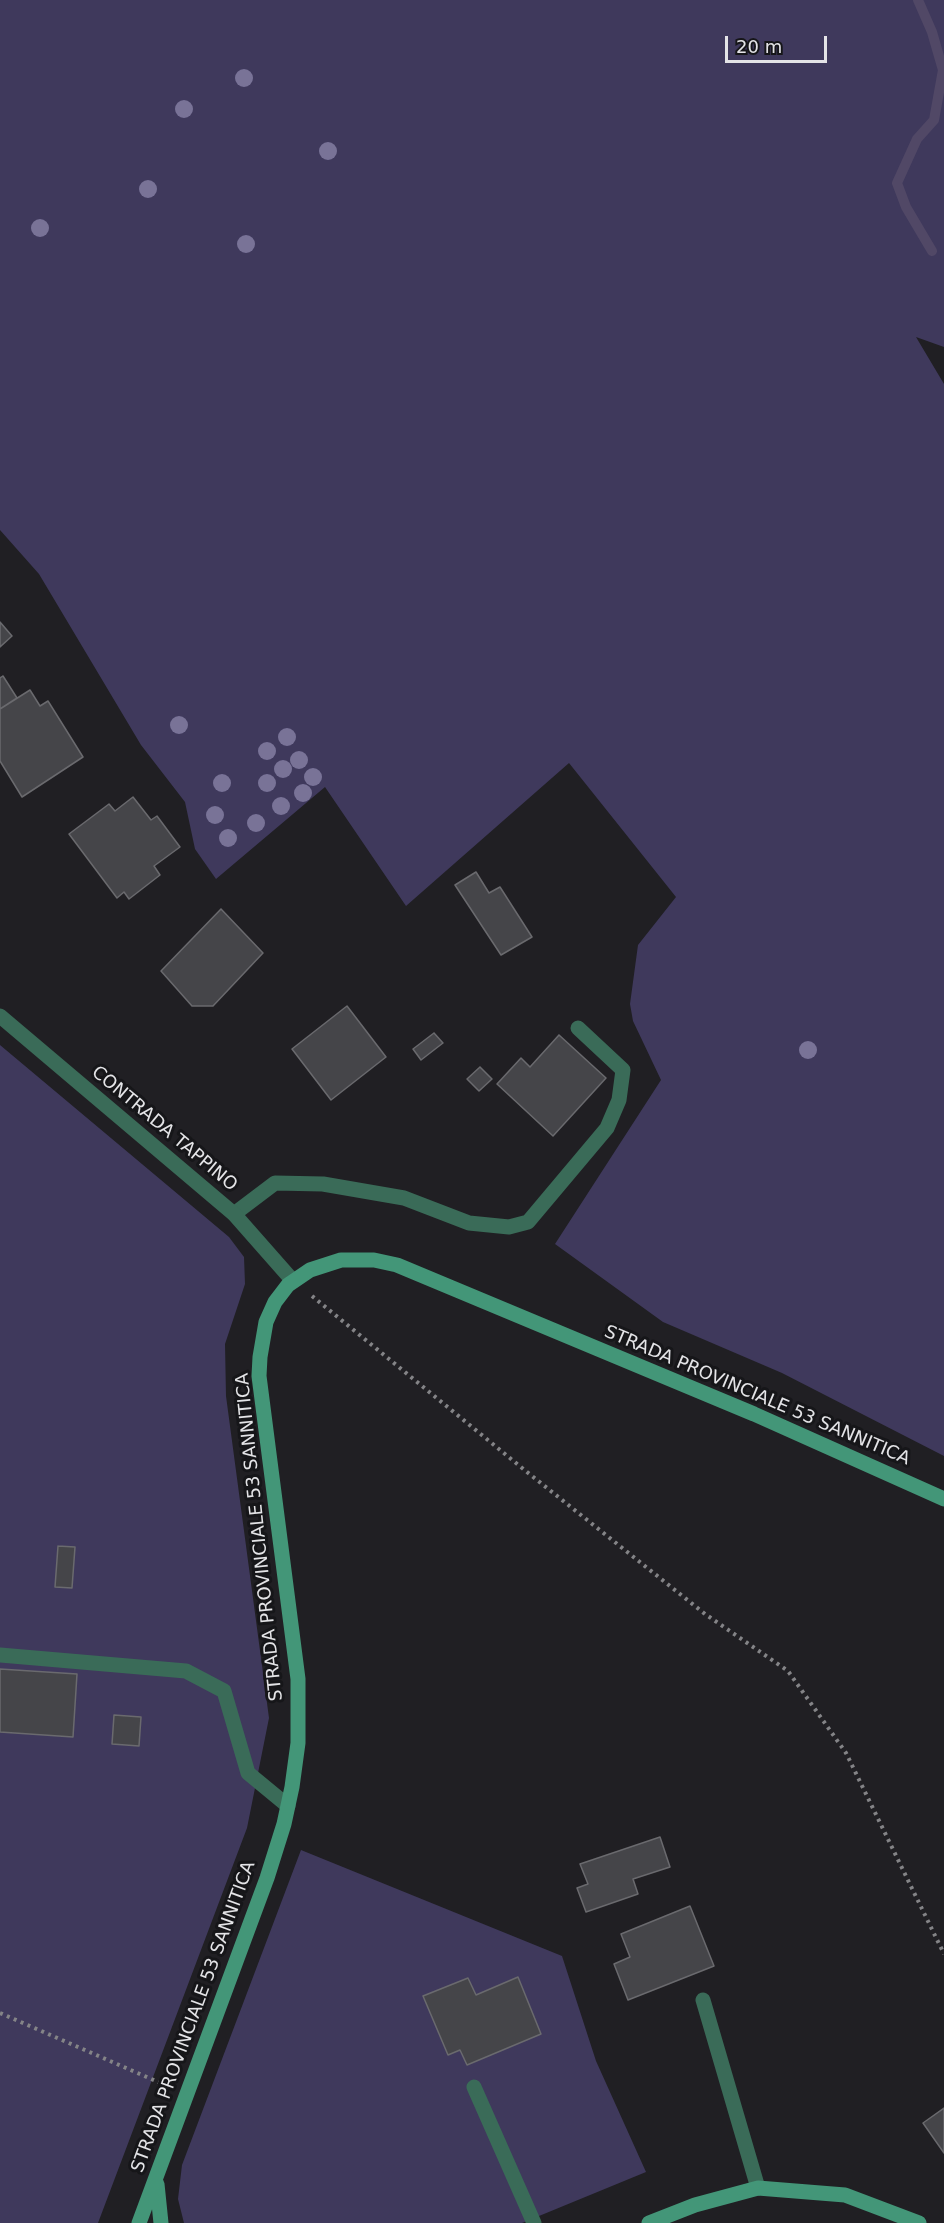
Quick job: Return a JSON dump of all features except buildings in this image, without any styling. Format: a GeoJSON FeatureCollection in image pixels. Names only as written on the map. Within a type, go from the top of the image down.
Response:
{"type":"FeatureCollection","features":[{"type":"Feature","properties":{"kind":"street","name":"CONTRADA TAPPINO"},"geometry":{"type":"LineString","coordinates":[[0,1016],[234,1214],[293,1281]]}},
{"type":"Feature","properties":{"kind":"street"},"geometry":{"type":"LineString","coordinates":[[234,1214],[275,1183],[323,1184],[404,1198],[469,1223],[509,1227],[528,1222],[607,1128],[620,1100],[623,1070],[578,1028]]}},
{"type":"Feature","properties":{"kind":"street","name":"STRADA PROVINCIALE 53 SANNITICA"},"geometry":{"type":"LineString","coordinates":[[139,2223],[270,1869],[288,1806],[298,1743],[298,1679],[259,1367],[262,1339],[269,1315],[279,1296],[293,1281],[310,1270],[341,1260],[374,1260],[397,1265],[754,1414],[944,1499]]}},
{"type":"Feature","properties":{"kind":"street"},"geometry":{"type":"LineString","coordinates":[[0,1655],[186,1671],[224,1691],[248,1773],[288,1806]]}},
{"type":"Feature","properties":{"kind":"street"},"geometry":{"type":"LineString","coordinates":[[703,2000],[758,2188]]}},
{"type":"Feature","properties":{"kind":"street"},"geometry":{"type":"LineString","coordinates":[[474,2087],[534,2223]]}},
{"type":"Feature","properties":{"kind":"street"},"geometry":{"type":"LineString","coordinates":[[157,2175],[161,2223]]}},
{"type":"Feature","properties":{"kind":"street"},"geometry":{"type":"LineString","coordinates":[[649,2223],[695,2205],[758,2188],[845,2195],[919,2223]]}},
{"type":"Feature","properties":{"kind":"path"},"geometry":{"type":"LineString","coordinates":[[293,1281],[696,1607],[788,1671],[846,1753],[944,1954]]}},
{"type":"Feature","properties":{"kind":"path"},"geometry":{"type":"LineString","coordinates":[[0,2013],[188,2095]]}},
{"type":"Feature","properties":{"kind":"shaded area"},"geometry":{"type":"Polygon","coordinates":[[[0,0],[944,0],[944,347],[916,337],[944,384],[944,1456],[782,1373],[663,1322],[555,1244],[661,1080],[633,1021],[630,1004],[638,945],[676,897],[569,763],[406,906],[325,787],[216,879],[195,849],[185,802],[141,745],[39,574],[0,530],[0,0]]]}},
{"type":"Feature","properties":{"kind":"shaded area"},"geometry":{"type":"Polygon","coordinates":[[[0,1045],[229,1237],[244,1257],[245,1284],[225,1344],[226,1396],[269,1718],[247,1828],[98,2223],[0,2223],[0,1045]]]}},
{"type":"Feature","properties":{"kind":"shaded area"},"geometry":{"type":"Polygon","coordinates":[[[301,1850],[562,1956],[596,2061],[646,2172],[522,2223],[184,2223],[178,2199],[182,2165],[301,1850]]]}},
{"type":"Feature","properties":{"kind":"waterway"},"geometry":{"type":"LineString","coordinates":[[918,0],[932,32],[943,70],[934,120],[917,139],[897,183],[906,207],[932,251]]}}]}
